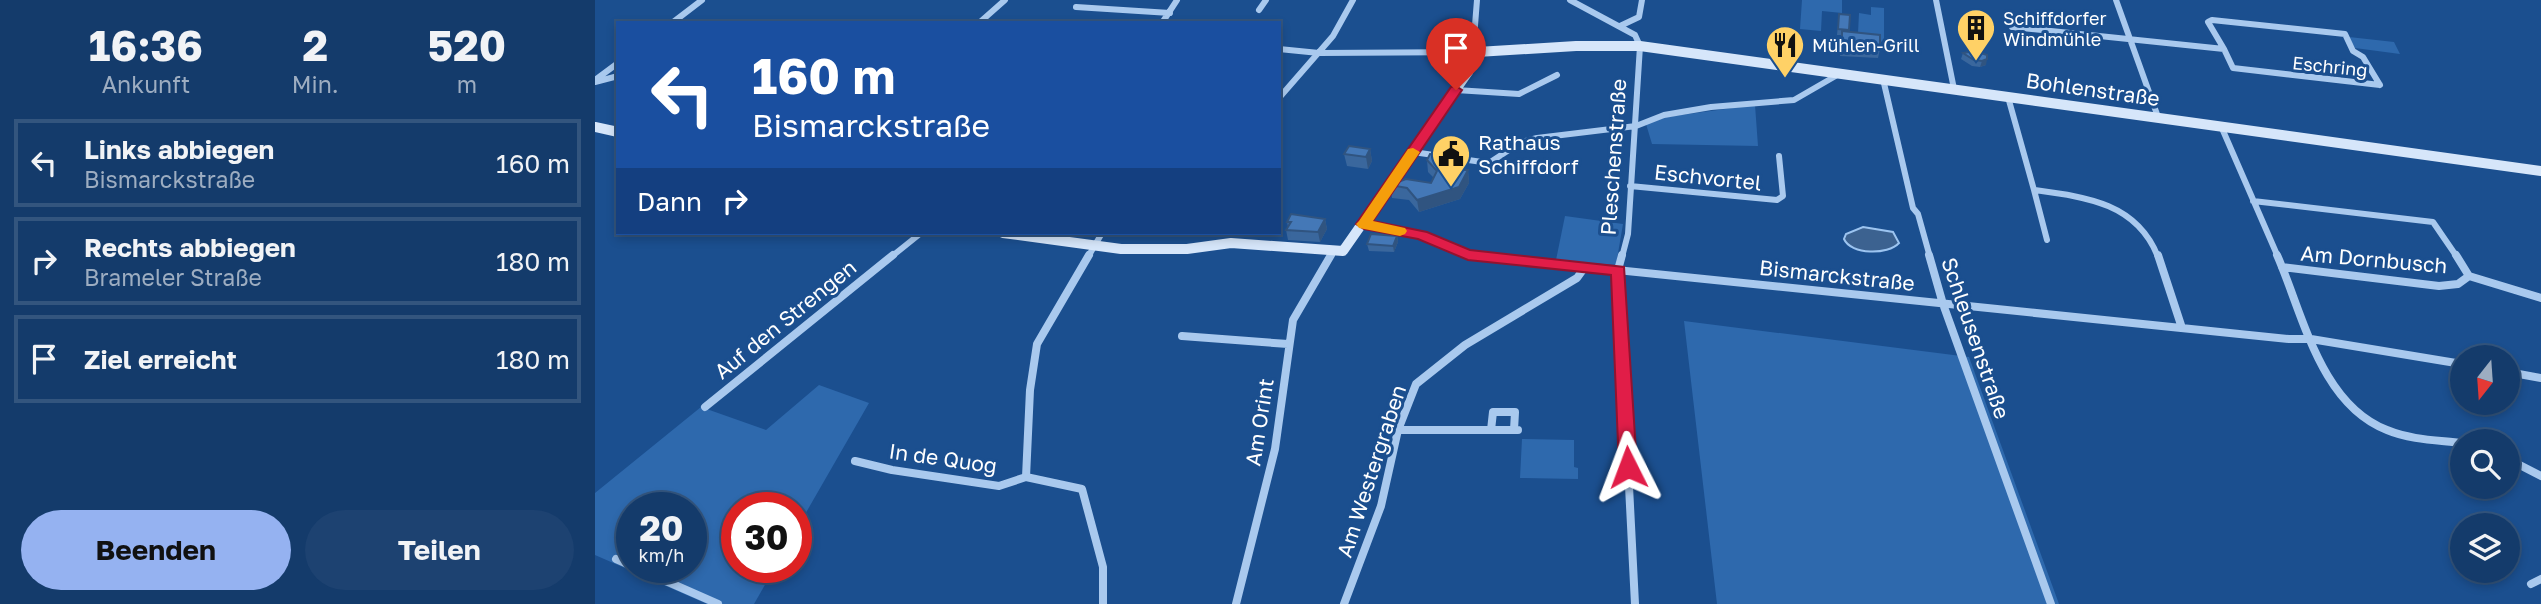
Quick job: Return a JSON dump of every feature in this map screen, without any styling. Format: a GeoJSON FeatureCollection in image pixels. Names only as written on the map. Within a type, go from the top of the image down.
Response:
{"type":"FeatureCollection","features":[{"type":"Feature","properties":{"kind":"street"},"geometry":{"type":"LineString","coordinates":[[675,21],[702,0]]}},
{"type":"Feature","properties":{"kind":"street"},"geometry":{"type":"LineString","coordinates":[[981,21],[1005,0]]}},
{"type":"Feature","properties":{"kind":"street"},"geometry":{"type":"LineString","coordinates":[[1164,21],[1177,0]]}},
{"type":"Feature","properties":{"kind":"street"},"geometry":{"type":"LineString","coordinates":[[1259,10],[1266,0]]}},
{"type":"Feature","properties":{"kind":"street"},"geometry":{"type":"LineString","coordinates":[[1281,96],[1333,36],[1353,0]]}},
{"type":"Feature","properties":{"kind":"street"},"geometry":{"type":"LineString","coordinates":[[1017,235],[1094,246],[1149,250],[1249,244],[1333,252],[1346,248],[1456,90],[1477,52],[1474,38],[1477,0]]}},
{"type":"Feature","properties":{"kind":"street"},"geometry":{"type":"LineString","coordinates":[[1570,0],[1635,35],[1640,46]]}},
{"type":"Feature","properties":{"kind":"street"},"geometry":{"type":"LineString","coordinates":[[1620,26],[1639,18],[1642,0]]}},
{"type":"Feature","properties":{"kind":"street"},"geometry":{"type":"LineString","coordinates":[[1936,0],[1954,89]]}},
{"type":"Feature","properties":{"kind":"street"},"geometry":{"type":"LineString","coordinates":[[2116,0],[2158,117]]}},
{"type":"Feature","properties":{"kind":"street"},"geometry":{"type":"LineString","coordinates":[[1076,7],[1170,13]]}},
{"type":"Feature","properties":{"kind":"street","name":"Eschring"},"geometry":{"type":"LineString","coordinates":[[2212,20],[2345,34],[2353,51],[2363,57],[2380,85],[2233,68],[2224,49],[2217,42],[2209,22],[2212,20]]}},
{"type":"Feature","properties":{"kind":"street"},"geometry":{"type":"LineString","coordinates":[[2012,27],[2224,49]]}},
{"type":"Feature","properties":{"kind":"street","name":"Bohlenstraße"},"geometry":{"type":"LineString","coordinates":[[1477,52],[1576,46],[1640,46],[2541,171]]}},
{"type":"Feature","properties":{"kind":"street","name":"Pleschenstraße"},"geometry":{"type":"LineString","coordinates":[[1635,604],[1618,270],[1628,234],[1640,46]]}},
{"type":"Feature","properties":{"kind":"street"},"geometry":{"type":"LineString","coordinates":[[1281,49],[1319,52],[1477,52]]}},
{"type":"Feature","properties":{"kind":"street"},"geometry":{"type":"LineString","coordinates":[[595,81],[616,65]]}},
{"type":"Feature","properties":{"kind":"street"},"geometry":{"type":"LineString","coordinates":[[1413,152],[1489,163],[1521,142],[1529,140],[1636,126],[1664,115],[1699,109],[1794,100],[1839,73]]}},
{"type":"Feature","properties":{"kind":"street"},"geometry":{"type":"LineString","coordinates":[[1456,90],[1518,94],[1557,75]]}},
{"type":"Feature","properties":{"kind":"street"},"geometry":{"type":"LineString","coordinates":[[595,81],[616,76]]}},
{"type":"Feature","properties":{"kind":"street","name":"Schleusenstraße"},"geometry":{"type":"LineString","coordinates":[[1883,79],[1913,208],[1918,214],[1943,304],[2051,604]]}},
{"type":"Feature","properties":{"kind":"street"},"geometry":{"type":"LineString","coordinates":[[2008,97],[2047,240]]}},
{"type":"Feature","properties":{"kind":"street"},"geometry":{"type":"LineString","coordinates":[[2221,126],[2311,339],[2346,401],[2374,424],[2403,436],[2450,442]]}},
{"type":"Feature","properties":{"kind":"street"},"geometry":{"type":"LineString","coordinates":[[595,127],[616,132]]}},
{"type":"Feature","properties":{"kind":"street","name":"Eschvortel"},"geometry":{"type":"LineString","coordinates":[[1630,186],[1777,200],[1783,196],[1779,156]]}},
{"type":"Feature","properties":{"kind":"street"},"geometry":{"type":"LineString","coordinates":[[2034,190],[2070,195],[2106,206],[2129,218],[2145,231],[2182,328]]}},
{"type":"Feature","properties":{"kind":"street"},"geometry":{"type":"LineString","coordinates":[[2253,201],[2433,222],[2441,230],[2469,276]]}},
{"type":"Feature","properties":{"kind":"street","name":"Bismarckstraße"},"geometry":{"type":"LineString","coordinates":[[1364,224],[1422,235],[1468,255],[2289,339],[2311,339],[2450,362]]}},
{"type":"Feature","properties":{"kind":"street","name":"Auf den Strengen"},"geometry":{"type":"LineString","coordinates":[[705,407],[919,235]]}},
{"type":"Feature","properties":{"kind":"street"},"geometry":{"type":"LineString","coordinates":[[1101,235],[1037,344],[1030,390],[1026,477],[1081,489],[1104,567],[1103,604]]}},
{"type":"Feature","properties":{"kind":"street","name":"Am Orint"},"geometry":{"type":"LineString","coordinates":[[1235,604],[1275,449],[1293,320],[1333,252]]}},
{"type":"Feature","properties":{"kind":"street","name":"Am Westergraben"},"geometry":{"type":"LineString","coordinates":[[1344,604],[1381,506],[1398,430],[1416,384],[1465,345],[1577,278],[1585,267]]}},
{"type":"Feature","properties":{"kind":"street","name":"Am Dornbusch"},"geometry":{"type":"LineString","coordinates":[[2282,268],[2439,286],[2458,284],[2469,276],[2541,298]]}},
{"type":"Feature","properties":{"kind":"street"},"geometry":{"type":"LineString","coordinates":[[1182,336],[1288,344]]}},
{"type":"Feature","properties":{"kind":"street"},"geometry":{"type":"LineString","coordinates":[[2520,374],[2541,378]]}},
{"type":"Feature","properties":{"kind":"street"},"geometry":{"type":"LineString","coordinates":[[1398,430],[1491,430],[1516,430],[1515,412],[1493,412],[1491,430]]}},
{"type":"Feature","properties":{"kind":"street","name":"In de Quog"},"geometry":{"type":"LineString","coordinates":[[855,461],[892,470],[999,486],[1026,477]]}},
{"type":"Feature","properties":{"kind":"street"},"geometry":{"type":"LineString","coordinates":[[2520,465],[2541,476]]}},
{"type":"Feature","properties":{"kind":"street"},"geometry":{"type":"LineString","coordinates":[[2531,584],[2541,579]]}},
{"type":"Feature","properties":{"kind":"street"},"geometry":{"type":"LineString","coordinates":[[670,583],[719,604]]}},
{"type":"Feature","properties":{"kind":"shaded area"},"geometry":{"type":"Polygon","coordinates":[[[1802,0],[1842,0],[1842,13],[1822,11],[1821,31],[1800,29],[1802,0]]]}},
{"type":"Feature","properties":{"kind":"shaded area"},"geometry":{"type":"Polygon","coordinates":[[[1871,7],[1884,8],[1884,42],[1863,39],[1863,34],[1858,33],[1859,13],[1871,15],[1871,7]]]}},
{"type":"Feature","properties":{"kind":"shaded area"},"geometry":{"type":"Polygon","coordinates":[[[2349,37],[2394,42],[2400,54],[2355,48],[2349,37]]]}},
{"type":"Feature","properties":{"kind":"shaded area"},"geometry":{"type":"Polygon","coordinates":[[[1755,105],[1758,146],[1652,144],[1646,124],[1666,117],[1755,105]]]}},
{"type":"Feature","properties":{"kind":"shaded area"},"geometry":{"type":"Polygon","coordinates":[[[1565,216],[1623,224],[1616,265],[1556,260],[1565,216]]]}},
{"type":"Feature","properties":{"kind":"shaded area"},"geometry":{"type":"Polygon","coordinates":[[[1863,227],[1893,232],[1899,243],[1887,250],[1870,252],[1854,248],[1844,239],[1846,234],[1863,227]]]}},
{"type":"Feature","properties":{"kind":"shaded area"},"geometry":{"type":"Polygon","coordinates":[[[1684,321],[1969,357],[2059,604],[1717,604],[1684,321]]]}},
{"type":"Feature","properties":{"kind":"shaded area"},"geometry":{"type":"Polygon","coordinates":[[[819,385],[869,403],[812,502],[812,492],[721,492],[721,583],[766,583],[754,604],[707,604],[659,583],[707,583],[707,492],[616,492],[616,564],[595,555],[595,493],[701,407],[766,430],[819,385]]]}},
{"type":"Feature","properties":{"kind":"shaded area"},"geometry":{"type":"Polygon","coordinates":[[[1522,439],[1574,440],[1574,467],[1578,468],[1578,479],[1520,478],[1522,439]]]}},
{"type":"Feature","properties":{"kind":"building"},"geometry":{"type":"Polygon","coordinates":[[[1839,14],[1850,15],[1849,30],[1838,29],[1839,14]]]}},
{"type":"Feature","properties":{"kind":"building"},"geometry":{"type":"Polygon","coordinates":[[[1842,31],[1880,35],[1880,49],[1842,47],[1842,31]]]}},
{"type":"Feature","properties":{"kind":"building"},"geometry":{"type":"Polygon","coordinates":[[[1975,51],[1987,55],[1987,59],[1974,60],[1963,53],[1975,51]]]}},
{"type":"Feature","properties":{"kind":"building"},"geometry":{"type":"Polygon","coordinates":[[[1349,146],[1370,149],[1366,157],[1344,154],[1349,146]]]}},
{"type":"Feature","properties":{"kind":"building"},"geometry":{"type":"Polygon","coordinates":[[[1430,154],[1452,157],[1462,170],[1468,170],[1459,187],[1417,200],[1407,188],[1390,185],[1406,179],[1431,183],[1437,171],[1427,160],[1430,154]]]}},
{"type":"Feature","properties":{"kind":"building"},"geometry":{"type":"Polygon","coordinates":[[[1291,214],[1325,219],[1318,232],[1286,230],[1291,222],[1287,222],[1291,214]]]}},
{"type":"Feature","properties":{"kind":"building"},"geometry":{"type":"Polygon","coordinates":[[[1371,234],[1397,236],[1393,246],[1367,244],[1371,234]]]}},
{"type":"Feature","properties":{"kind":"slow traffic"},"geometry":{"type":"LineString","coordinates":[[1400,231],[1364,224],[1413,152]]}},
{"type":"Feature","properties":{"kind":"place","name":"Schiffdorfer Windmühle"},"geometry":{"type":"Point","coordinates":[1976,62]}},
{"type":"Feature","properties":{"kind":"place","name":"Mühlen-Grill"},"geometry":{"type":"Point","coordinates":[1785,79]}},
{"type":"Feature","properties":{"kind":"place","name":"Rathaus Schiffdorf"},"geometry":{"type":"Point","coordinates":[1451,188]}},
{"type":"Feature","properties":{"kind":"route"},"geometry":{"type":"LineString","coordinates":[[1456,90],[1364,224],[1422,235],[1468,255],[1618,270],[1628,467]]}}]}
